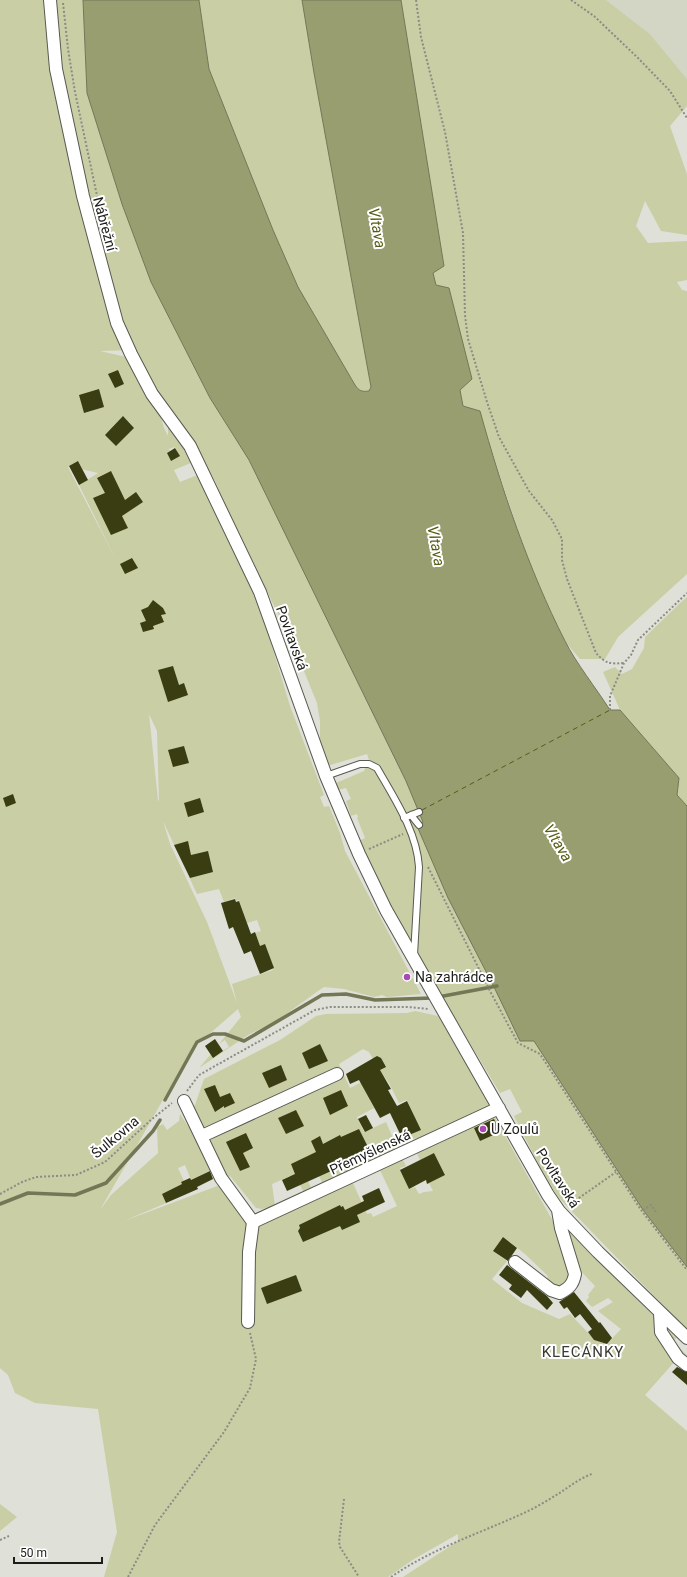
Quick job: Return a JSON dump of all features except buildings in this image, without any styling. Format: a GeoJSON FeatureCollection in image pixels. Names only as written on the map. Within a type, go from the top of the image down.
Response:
{"type":"FeatureCollection","features":[{"type":"Feature","properties":{"kind":"street","name":"Nábřežní"},"geometry":{"type":"LineString","coordinates":[[50,0],[56,69],[82,196],[109,297],[117,322],[131,354],[152,394],[184,437]]}},
{"type":"Feature","properties":{"kind":"street","name":"Povltavská"},"geometry":{"type":"LineString","coordinates":[[184,437],[190,446],[260,592],[326,776],[362,853],[386,910],[413,961],[548,1195],[559,1211],[660,1313],[687,1338]]}},
{"type":"Feature","properties":{"kind":"street"},"geometry":{"type":"LineString","coordinates":[[202,1136],[337,1074]]}},
{"type":"Feature","properties":{"kind":"street"},"geometry":{"type":"LineString","coordinates":[[184,1100],[221,1178],[253,1222],[249,1252],[248,1322]]}},
{"type":"Feature","properties":{"kind":"street","name":"Přemyšlenská"},"geometry":{"type":"LineString","coordinates":[[253,1222],[499,1108]]}},
{"type":"Feature","properties":{"kind":"street"},"geometry":{"type":"LineString","coordinates":[[515,1262],[552,1290],[560,1293],[570,1288],[574,1281],[575,1274],[561,1228],[559,1211]]}},
{"type":"Feature","properties":{"kind":"street"},"geometry":{"type":"LineString","coordinates":[[660,1313],[661,1332],[678,1358],[687,1365]]}},
{"type":"Feature","properties":{"kind":"lane"},"geometry":{"type":"LineString","coordinates":[[326,776],[360,764],[369,764],[377,768],[404,818],[419,853],[413,961]]}},
{"type":"Feature","properties":{"kind":"lane"},"geometry":{"type":"LineString","coordinates":[[404,818],[419,812]]}},
{"type":"Feature","properties":{"kind":"lane"},"geometry":{"type":"LineString","coordinates":[[411,815],[420,824]]}},
{"type":"Feature","properties":{"kind":"path"},"geometry":{"type":"LineString","coordinates":[[63,0],[68,50],[75,92],[99,205]]}},
{"type":"Feature","properties":{"kind":"path"},"geometry":{"type":"LineString","coordinates":[[416,0],[421,37],[445,132],[463,233],[465,315],[468,339],[487,402],[499,437],[513,464],[529,491],[552,520],[562,539],[562,560],[567,579],[596,653],[610,664],[624,663]]}},
{"type":"Feature","properties":{"kind":"path"},"geometry":{"type":"LineString","coordinates":[[571,0],[594,16],[670,90],[687,118]]}},
{"type":"Feature","properties":{"kind":"path"},"geometry":{"type":"LineString","coordinates":[[610,710],[610,696],[624,663],[631,655],[638,640],[687,592]]}},
{"type":"Feature","properties":{"kind":"path"},"geometry":{"type":"LineString","coordinates":[[362,853],[409,830]]}},
{"type":"Feature","properties":{"kind":"path"},"geometry":{"type":"LineString","coordinates":[[419,853],[423,857],[491,993],[518,1043],[540,1054],[641,1210],[687,1270]]}},
{"type":"Feature","properties":{"kind":"path"},"geometry":{"type":"LineString","coordinates":[[184,1100],[188,1089],[199,1075],[315,1010],[330,1007],[408,1007],[432,1009],[440,1006]]}},
{"type":"Feature","properties":{"kind":"path","name":"Šulkovna"},"geometry":{"type":"LineString","coordinates":[[0,1194],[22,1182],[36,1177],[76,1175],[105,1162],[168,1106]]}},
{"type":"Feature","properties":{"kind":"path"},"geometry":{"type":"LineString","coordinates":[[559,1211],[616,1172]]}},
{"type":"Feature","properties":{"kind":"path"},"geometry":{"type":"LineString","coordinates":[[643,1210],[651,1205],[657,1213]]}},
{"type":"Feature","properties":{"kind":"path"},"geometry":{"type":"LineString","coordinates":[[128,1577],[155,1525],[224,1432],[250,1388],[256,1359],[248,1322]]}},
{"type":"Feature","properties":{"kind":"path"},"geometry":{"type":"LineString","coordinates":[[391,1577],[407,1566],[427,1556],[485,1529],[527,1512],[556,1496],[585,1476],[592,1474]]}},
{"type":"Feature","properties":{"kind":"path"},"geometry":{"type":"LineString","coordinates":[[344,1498],[339,1542],[340,1547],[359,1577]]}},
{"type":"Feature","properties":{"kind":"path"},"geometry":{"type":"LineString","coordinates":[[0,1540],[9,1536]]}},
{"type":"Feature","properties":{"kind":"shaded area"},"geometry":{"type":"Polygon","coordinates":[[[0,0],[83,0],[87,93],[122,204],[151,282],[210,398],[249,460],[406,781],[423,822],[417,826],[448,898],[520,1041],[534,1040],[643,1210],[687,1267],[687,1330],[558,1197],[541,1169],[514,1116],[522,1112],[510,1089],[500,1093],[390,911],[357,842],[365,838],[357,818],[357,814],[351,816],[346,801],[351,799],[346,788],[338,790],[336,783],[364,771],[369,760],[367,754],[327,766],[320,748],[320,721],[317,703],[292,642],[233,523],[215,481],[182,423],[155,387],[133,350],[100,351],[126,357],[149,399],[160,414],[168,436],[168,423],[180,439],[193,462],[174,470],[180,482],[200,474],[259,603],[290,706],[324,795],[320,797],[324,807],[329,806],[340,833],[345,851],[421,994],[387,997],[382,995],[374,997],[344,989],[324,987],[275,1022],[248,1035],[199,1068],[211,1054],[213,1057],[229,1047],[225,1040],[219,1044],[241,1017],[238,1009],[192,1049],[100,1210],[111,1195],[158,1153],[157,1127],[163,1124],[167,1130],[179,1121],[180,1114],[190,1129],[211,1170],[191,1180],[185,1165],[178,1168],[184,1181],[181,1182],[182,1184],[162,1194],[166,1203],[124,1221],[220,1185],[255,1227],[352,1181],[367,1214],[371,1213],[373,1217],[397,1206],[379,1168],[402,1158],[406,1166],[400,1168],[409,1189],[415,1187],[419,1194],[433,1191],[429,1183],[445,1174],[434,1153],[420,1160],[416,1151],[494,1116],[555,1225],[571,1273],[570,1279],[561,1287],[546,1282],[548,1276],[525,1254],[503,1237],[493,1251],[507,1261],[492,1279],[522,1303],[559,1319],[570,1314],[595,1340],[607,1344],[621,1329],[598,1311],[613,1302],[608,1298],[592,1307],[586,1301],[589,1297],[588,1295],[595,1286],[578,1268],[564,1231],[567,1225],[612,1274],[676,1338],[673,1342],[687,1355],[683,1359],[677,1353],[665,1349],[676,1360],[645,1395],[687,1431],[687,1577],[403,1577],[458,1541],[458,1534],[414,1559],[388,1577],[104,1577],[117,1532],[98,1409],[35,1403],[15,1393],[8,1375],[0,1368],[0,0]],[[175,447],[169,449],[170,451],[167,453],[171,460],[179,456],[175,447]],[[78,461],[68,467],[115,558],[79,485],[98,473],[81,469],[82,468],[78,461]],[[149,714],[159,801],[157,731],[149,714]],[[163,821],[170,844],[207,922],[237,1003],[232,984],[273,970],[265,946],[260,947],[255,933],[261,931],[257,920],[247,923],[239,900],[236,901],[235,898],[224,902],[219,889],[197,894],[163,821]]]}},
{"type":"Feature","properties":{"kind":"shaded area"},"geometry":{"type":"Polygon","coordinates":[[[199,0],[302,0],[371,387],[370,391],[361,391],[355,385],[298,287],[273,230],[209,69],[199,0]]]}},
{"type":"Feature","properties":{"kind":"shaded area"},"geometry":{"type":"Polygon","coordinates":[[[401,0],[606,0],[650,34],[687,79],[687,106],[670,126],[687,174],[687,235],[661,231],[645,201],[636,226],[648,243],[687,241],[687,280],[677,282],[682,290],[687,291],[687,574],[618,637],[605,659],[580,659],[566,643],[530,566],[480,411],[463,406],[433,273],[444,266],[401,0]]]}},
{"type":"Feature","properties":{"kind":"shaded area"},"geometry":{"type":"Polygon","coordinates":[[[606,0],[687,0],[687,79],[650,34],[606,0]]]}},
{"type":"Feature","properties":{"kind":"shaded area"},"geometry":{"type":"Polygon","coordinates":[[[687,597],[687,806],[677,795],[679,778],[620,710],[603,672],[615,667],[622,674],[632,669],[644,648],[645,637],[687,597]]]}},
{"type":"Feature","properties":{"kind":"shaded area"},"geometry":{"type":"Polygon","coordinates":[[[415,1011],[438,1016],[461,1050],[491,1105],[489,1108],[424,1138],[407,1139],[406,1137],[420,1130],[407,1100],[399,1103],[389,1083],[369,1052],[363,1049],[339,1064],[350,1088],[376,1075],[378,1076],[362,1085],[374,1108],[357,1117],[364,1132],[386,1122],[398,1150],[323,1184],[319,1176],[301,1165],[312,1190],[304,1193],[300,1185],[290,1176],[272,1184],[275,1206],[262,1209],[256,1208],[230,1176],[228,1177],[193,1107],[204,1079],[280,1040],[316,1016],[326,1014],[407,1013],[415,1011]]]}},
{"type":"Feature","properties":{"kind":"shaded area"},"geometry":{"type":"Polygon","coordinates":[[[0,1504],[17,1517],[0,1531],[0,1504]]]}},
{"type":"Feature","properties":{"kind":"water","name":"Vltava"},"geometry":{"type":"Polygon","coordinates":[[[83,0],[199,0],[209,69],[273,230],[298,287],[355,385],[361,391],[369,391],[371,387],[302,0],[401,0],[444,266],[433,273],[436,285],[449,288],[472,379],[460,390],[463,406],[480,411],[497,470],[517,528],[539,585],[565,641],[580,667],[610,710],[620,710],[679,778],[677,795],[687,806],[687,1267],[643,1210],[534,1041],[520,1041],[448,898],[417,826],[423,822],[406,781],[249,460],[210,398],[151,282],[122,204],[87,93],[83,0]]]}},
{"type":"Feature","properties":{"kind":"waterway"},"geometry":{"type":"LineString","coordinates":[[438,997],[497,986]]}},
{"type":"Feature","properties":{"kind":"waterway"},"geometry":{"type":"LineString","coordinates":[[165,1100],[197,1042],[213,1034],[225,1034],[244,1041],[322,995],[346,994],[375,1000],[432,998]]}},
{"type":"Feature","properties":{"kind":"waterway"},"geometry":{"type":"LineString","coordinates":[[0,1204],[28,1193],[75,1195],[106,1183],[153,1131],[160,1120]]}},
{"type":"Feature","properties":{"kind":"ferry route"},"geometry":{"type":"LineString","coordinates":[[422,810],[610,710]]}},
{"type":"Feature","properties":{"kind":"place","name":"Na zahrádce"},"geometry":{"type":"Point","coordinates":[407,977]}},
{"type":"Feature","properties":{"kind":"place","name":"U Zoulů"},"geometry":{"type":"Point","coordinates":[483,1129]}},
{"type":"Feature","properties":{"kind":"district","name":"KLECÁNKY"},"geometry":{"type":"Point","coordinates":[583,1352]}}]}
